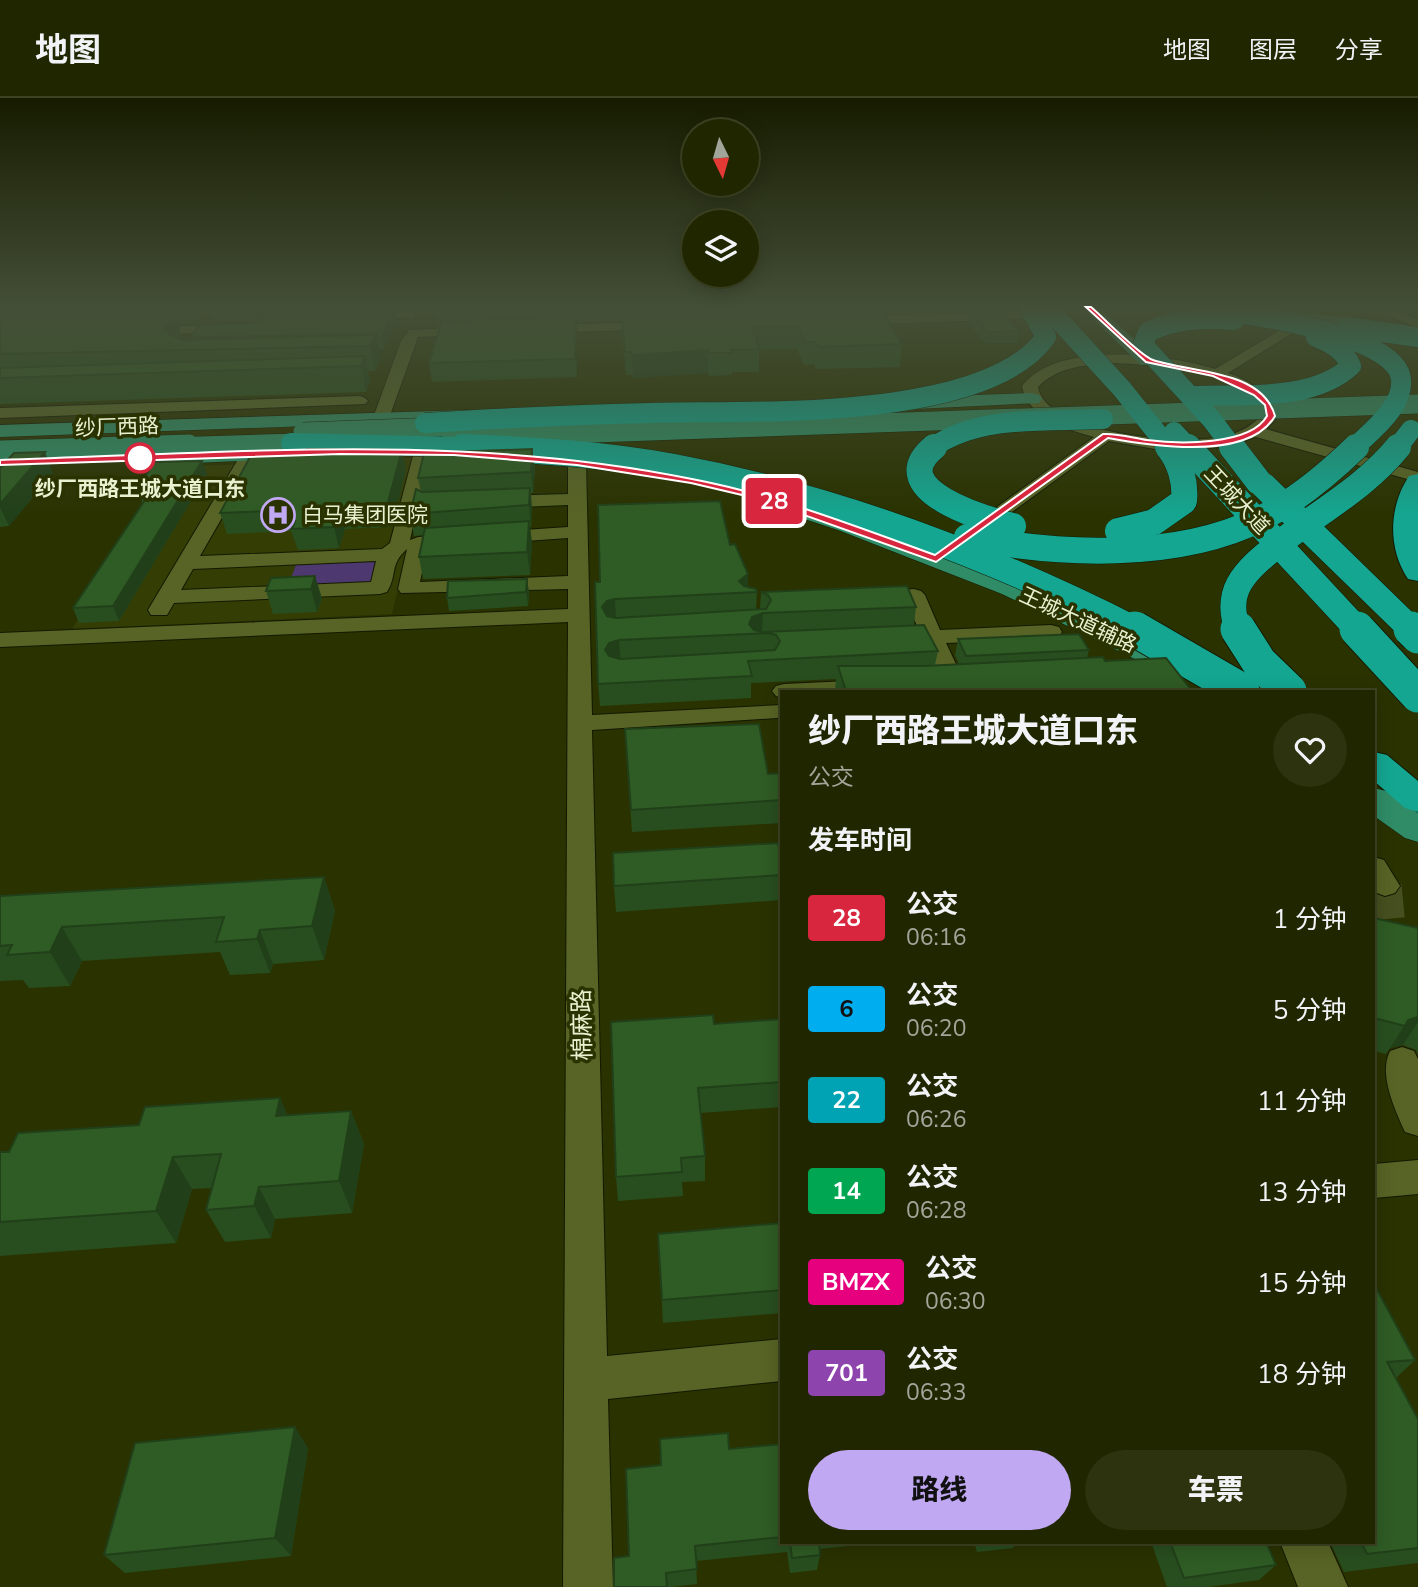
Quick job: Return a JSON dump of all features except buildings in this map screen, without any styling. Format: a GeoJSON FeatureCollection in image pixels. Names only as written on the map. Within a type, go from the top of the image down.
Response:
{"type":"FeatureCollection","features":[{"type":"Feature","properties":{"kind":"highway"},"geometry":{"type":"LineString","coordinates":[[291,438],[502,418],[808,409],[912,399],[993,377]]}},
{"type":"Feature","properties":{"kind":"highway"},"geometry":{"type":"LineString","coordinates":[[1099,429],[1006,424],[954,436],[930,449],[921,462],[925,482],[943,501],[979,517],[1023,528],[1070,534],[1123,531],[1151,524],[1169,515],[1184,501],[1185,489],[1176,457],[1110,377]]}},
{"type":"Feature","properties":{"kind":"highway","name":"王城大道"},"geometry":{"type":"LineString","coordinates":[[1117,377],[1152,409],[1418,695]]}},
{"type":"Feature","properties":{"kind":"highway","name":"王城大道"},"geometry":{"type":"LineString","coordinates":[[1150,377],[1418,636]]}},
{"type":"Feature","properties":{"kind":"highway"},"geometry":{"type":"LineString","coordinates":[[1173,377],[1212,420],[1258,481]]}},
{"type":"Feature","properties":{"kind":"highway"},"geometry":{"type":"LineString","coordinates":[[1193,396],[1311,386],[1334,377]]}},
{"type":"Feature","properties":{"kind":"highway"},"geometry":{"type":"LineString","coordinates":[[291,438],[518,448],[631,460],[741,481],[987,542],[1074,550],[1143,547],[1204,538],[1241,527],[1275,510],[1340,464],[1385,416],[1399,392],[1401,377]]}},
{"type":"Feature","properties":{"kind":"highway"},"geometry":{"type":"LineString","coordinates":[[1288,690],[1257,661],[1240,636],[1233,611],[1233,594],[1255,562],[1372,476],[1394,453],[1418,419]]}},
{"type":"Feature","properties":{"kind":"highway"},"geometry":{"type":"LineString","coordinates":[[1418,479],[1404,515],[1406,542],[1418,573]]}},
{"type":"Feature","properties":{"kind":"highway"},"geometry":{"type":"LineString","coordinates":[[741,481],[861,515],[992,563],[1139,631],[1240,690]]}},
{"type":"Feature","properties":{"kind":"highway"},"geometry":{"type":"LineString","coordinates":[[1375,764],[1418,800]]}},
{"type":"Feature","properties":{"kind":"highway"},"geometry":{"type":"LineString","coordinates":[[1375,779],[1418,810]]}},
{"type":"Feature","properties":{"kind":"main road"},"geometry":{"type":"LineString","coordinates":[[0,453],[873,413],[1418,394]]}},
{"type":"Feature","properties":{"kind":"main road"},"geometry":{"type":"LineString","coordinates":[[873,413],[1193,396]]}},
{"type":"Feature","properties":{"kind":"main road","name":"纱厂西路"},"geometry":{"type":"LineString","coordinates":[[0,431],[1032,399]]}},
{"type":"Feature","properties":{"kind":"main road"},"geometry":{"type":"LineString","coordinates":[[0,442],[291,438],[1418,404]]}},
{"type":"Feature","properties":{"kind":"main road"},"geometry":{"type":"LineString","coordinates":[[1099,429],[1354,406]]}},
{"type":"Feature","properties":{"kind":"main road","name":"纱厂西路"},"geometry":{"type":"LineString","coordinates":[[0,463],[422,452],[577,463],[691,481],[761,497],[928,556]]}},
{"type":"Feature","properties":{"kind":"main road","name":"王城大道辅路"},"geometry":{"type":"LineString","coordinates":[[928,556],[1088,623],[1213,690]]}},
{"type":"Feature","properties":{"kind":"main road"},"geometry":{"type":"LineString","coordinates":[[1375,800],[1418,830]]}},
{"type":"Feature","properties":{"kind":"street"},"geometry":{"type":"LineString","coordinates":[[381,418],[395,377]]}},
{"type":"Feature","properties":{"kind":"street"},"geometry":{"type":"LineString","coordinates":[[1037,377],[1030,386],[1032,399],[1043,410],[1149,443],[1193,445],[1231,441],[1262,429],[1271,416],[1268,405],[1257,394],[1225,377]]}},
{"type":"Feature","properties":{"kind":"street"},"geometry":{"type":"LineString","coordinates":[[199,407],[210,389]]}},
{"type":"Feature","properties":{"kind":"street"},"geometry":{"type":"LineString","coordinates":[[0,431],[34,394]]}},
{"type":"Feature","properties":{"kind":"street"},"geometry":{"type":"LineString","coordinates":[[0,413],[360,401]]}},
{"type":"Feature","properties":{"kind":"street"},"geometry":{"type":"LineString","coordinates":[[928,556],[1099,429]]}},
{"type":"Feature","properties":{"kind":"street"},"geometry":{"type":"LineString","coordinates":[[1262,429],[1418,469]]}},
{"type":"Feature","properties":{"kind":"street"},"geometry":{"type":"LineString","coordinates":[[1262,429],[1418,479]]}},
{"type":"Feature","properties":{"kind":"street"},"geometry":{"type":"LineString","coordinates":[[186,563],[387,555],[399,546],[422,452]]}},
{"type":"Feature","properties":{"kind":"street"},"geometry":{"type":"LineString","coordinates":[[145,634],[249,455]]}},
{"type":"Feature","properties":{"kind":"street","name":"棉麻路"},"geometry":{"type":"LineString","coordinates":[[577,463],[576,582],[588,1587]]}},
{"type":"Feature","properties":{"kind":"street"},"geometry":{"type":"LineString","coordinates":[[481,503],[576,499]]}},
{"type":"Feature","properties":{"kind":"street"},"geometry":{"type":"LineString","coordinates":[[576,532],[418,543],[408,589],[576,582]]}},
{"type":"Feature","properties":{"kind":"street"},"geometry":{"type":"LineString","coordinates":[[166,597],[380,588],[387,555]]}},
{"type":"Feature","properties":{"kind":"street"},"geometry":{"type":"LineString","coordinates":[[860,597],[914,595],[953,683]]}},
{"type":"Feature","properties":{"kind":"street"},"geometry":{"type":"LineString","coordinates":[[0,640],[578,615]]}},
{"type":"Feature","properties":{"kind":"street"},"geometry":{"type":"LineString","coordinates":[[867,640],[1051,632]]}},
{"type":"Feature","properties":{"kind":"street"},"geometry":{"type":"LineString","coordinates":[[927,684],[981,681]]}},
{"type":"Feature","properties":{"kind":"street"},"geometry":{"type":"LineString","coordinates":[[845,690],[901,685]]}},
{"type":"Feature","properties":{"kind":"street"},"geometry":{"type":"LineString","coordinates":[[579,723],[778,696]]}},
{"type":"Feature","properties":{"kind":"street"},"geometry":{"type":"LineString","coordinates":[[1402,1060],[1404,1078],[1418,1121]]}},
{"type":"Feature","properties":{"kind":"street"},"geometry":{"type":"LineString","coordinates":[[1375,1181],[1418,1177]]}},
{"type":"Feature","properties":{"kind":"street"},"geometry":{"type":"LineString","coordinates":[[585,1380],[780,1360]]}},
{"type":"Feature","properties":{"kind":"street"},"geometry":{"type":"LineString","coordinates":[[1305,1544],[1323,1587]]}},
{"type":"Feature","properties":{"kind":"shaded area","name":"白马集团医院"},"geometry":{"type":"Polygon","coordinates":[[[429,457],[392,614],[72,629],[170,467],[429,457]]]}},
{"type":"Feature","properties":{"kind":"shaded area"},"geometry":{"type":"Polygon","coordinates":[[[381,559],[374,585],[287,589],[297,562],[381,559]]]}},
{"type":"Feature","properties":{"kind":"tunnel"},"geometry":{"type":"LineString","coordinates":[[1385,886],[1392,956]]}},
{"type":"Feature","properties":{"kind":"bus line","name":"28"},"geometry":{"type":"LineString","coordinates":[[0,463],[340,451],[454,452],[577,463],[691,481],[761,497],[847,525],[936,559],[1106,436],[1149,443],[1193,445],[1231,441],[1258,432],[1271,416],[1268,405],[1257,394],[1225,377]]}},
{"type":"Feature","properties":{"kind":"place","name":"纱厂西路王城大道口东"},"geometry":{"type":"Point","coordinates":[140,458]}},
{"type":"Feature","properties":{"kind":"place","name":"白马集团医院"},"geometry":{"type":"Point","coordinates":[278,515]}}]}
